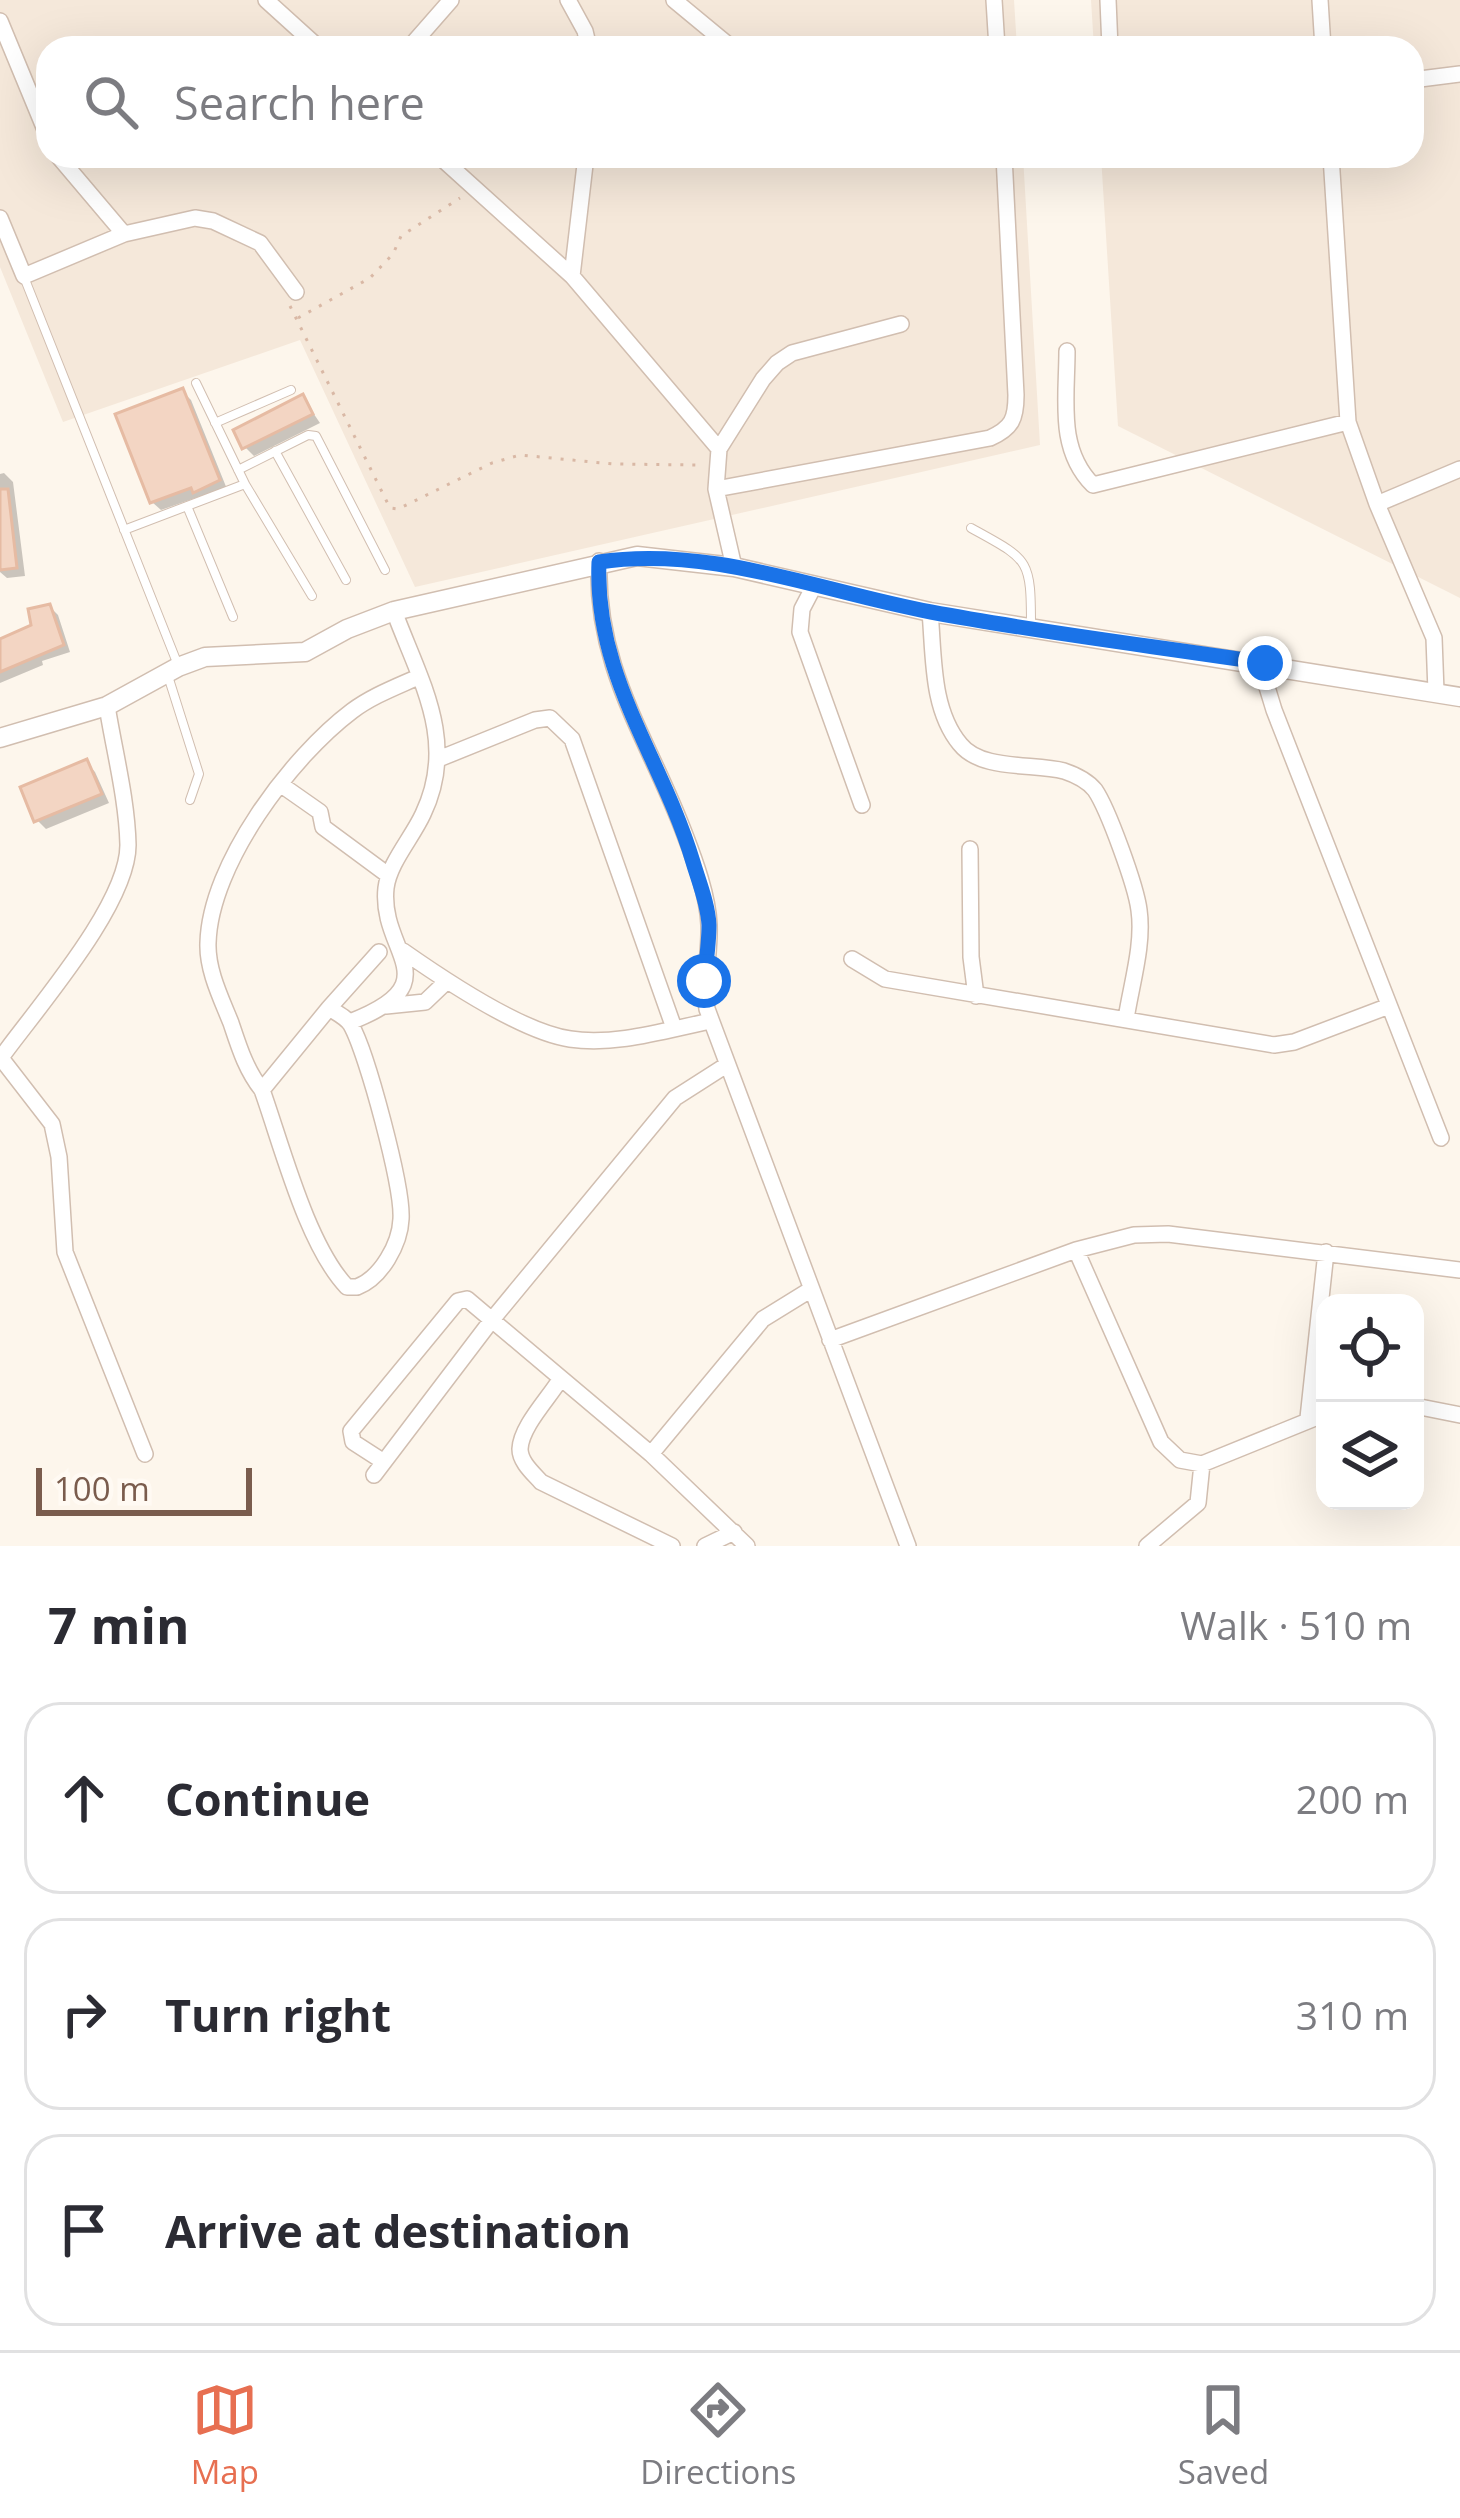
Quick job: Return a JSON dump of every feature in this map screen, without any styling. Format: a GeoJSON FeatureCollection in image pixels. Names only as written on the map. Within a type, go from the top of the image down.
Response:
{"type":"FeatureCollection","features":[{"type":"Feature","properties":{"kind":"street"},"geometry":{"type":"LineString","coordinates":[[266,0],[306,36]]}},
{"type":"Feature","properties":{"kind":"street"},"geometry":{"type":"LineString","coordinates":[[281,14],[294,0]]}},
{"type":"Feature","properties":{"kind":"street"},"geometry":{"type":"LineString","coordinates":[[420,36],[452,0]]}},
{"type":"Feature","properties":{"kind":"street"},"geometry":{"type":"LineString","coordinates":[[568,0],[586,36]]}},
{"type":"Feature","properties":{"kind":"street"},"geometry":{"type":"LineString","coordinates":[[674,0],[718,36]]}},
{"type":"Feature","properties":{"kind":"street"},"geometry":{"type":"LineString","coordinates":[[994,0],[996,36]]}},
{"type":"Feature","properties":{"kind":"street"},"geometry":{"type":"LineString","coordinates":[[1108,0],[1110,36]]}},
{"type":"Feature","properties":{"kind":"street"},"geometry":{"type":"LineString","coordinates":[[1319,0],[1322,36]]}},
{"type":"Feature","properties":{"kind":"street"},"geometry":{"type":"LineString","coordinates":[[0,21],[36,108]]}},
{"type":"Feature","properties":{"kind":"street"},"geometry":{"type":"LineString","coordinates":[[1424,78],[1460,74]]}},
{"type":"Feature","properties":{"kind":"street"},"geometry":{"type":"LineString","coordinates":[[68,168],[124,233]]}},
{"type":"Feature","properties":{"kind":"street"},"geometry":{"type":"LineString","coordinates":[[452,168],[572,276],[718,457]]}},
{"type":"Feature","properties":{"kind":"street"},"geometry":{"type":"LineString","coordinates":[[572,276],[585,168]]}},
{"type":"Feature","properties":{"kind":"street"},"geometry":{"type":"LineString","coordinates":[[716,489],[990,438],[1008,430],[1016,417],[1016,395],[1005,168]]}},
{"type":"Feature","properties":{"kind":"street"},"geometry":{"type":"LineString","coordinates":[[1332,168],[1348,422],[1434,638],[1436,692]]}},
{"type":"Feature","properties":{"kind":"street"},"geometry":{"type":"LineString","coordinates":[[0,218],[24,276],[124,233],[177,219],[213,221],[260,243],[292,297]]}},
{"type":"Feature","properties":{"kind":"street"},"geometry":{"type":"LineString","coordinates":[[734,567],[716,489],[718,457],[777,363],[791,353],[901,324]]}},
{"type":"Feature","properties":{"kind":"street"},"geometry":{"type":"LineString","coordinates":[[1067,351],[1066,443],[1080,471],[1093,484],[1348,422]]}},
{"type":"Feature","properties":{"kind":"street"},"geometry":{"type":"LineString","coordinates":[[1377,504],[1460,469]]}},
{"type":"Feature","properties":{"kind":"street"},"geometry":{"type":"LineString","coordinates":[[0,738],[107,706],[205,657],[304,652],[394,611],[637,556],[734,567],[930,612],[1460,697]]}},
{"type":"Feature","properties":{"kind":"street"},"geometry":{"type":"LineString","coordinates":[[599,562],[606,649],[620,692],[685,834],[706,908],[704,981],[710,1021],[908,1546]]}},
{"type":"Feature","properties":{"kind":"street"},"geometry":{"type":"LineString","coordinates":[[814,586],[802,609],[800,632],[862,805]]}},
{"type":"Feature","properties":{"kind":"street"},"geometry":{"type":"LineString","coordinates":[[386,1006],[398,994],[407,969],[385,906],[388,875],[425,810],[441,758],[436,727],[394,611]]}},
{"type":"Feature","properties":{"kind":"street"},"geometry":{"type":"LineString","coordinates":[[930,612],[938,695],[948,727],[963,749],[980,758],[1062,771],[1082,778],[1096,791],[1139,910],[1126,1019]]}},
{"type":"Feature","properties":{"kind":"street"},"geometry":{"type":"LineString","coordinates":[[1265,663],[1274,710],[1441,1138]]}},
{"type":"Feature","properties":{"kind":"street"},"geometry":{"type":"LineString","coordinates":[[329,1008],[350,1022],[387,1137],[401,1218],[395,1245],[367,1284],[347,1286],[319,1246],[262,1090],[250,1074],[212,974],[208,945],[221,883],[280,784],[326,732],[356,708],[418,677]]}},
{"type":"Feature","properties":{"kind":"street"},"geometry":{"type":"LineString","coordinates":[[107,706],[128,847],[120,880],[108,909],[0,1059],[52,1124],[65,1252],[145,1454]]}},
{"type":"Feature","properties":{"kind":"street"},"geometry":{"type":"LineString","coordinates":[[441,758],[535,720],[550,718],[572,739],[674,1028]]}},
{"type":"Feature","properties":{"kind":"street"},"geometry":{"type":"LineString","coordinates":[[280,784],[320,812],[323,827],[388,875]]}},
{"type":"Feature","properties":{"kind":"street"},"geometry":{"type":"LineString","coordinates":[[970,849],[976,996]]}},
{"type":"Feature","properties":{"kind":"street"},"geometry":{"type":"LineString","coordinates":[[403,951],[447,981],[547,1033],[569,1039],[642,1035],[710,1021]]}},
{"type":"Feature","properties":{"kind":"street"},"geometry":{"type":"LineString","coordinates":[[262,1090],[379,952]]}},
{"type":"Feature","properties":{"kind":"street"},"geometry":{"type":"LineString","coordinates":[[852,959],[885,979],[1274,1045],[1389,1006]]}},
{"type":"Feature","properties":{"kind":"street"},"geometry":{"type":"LineString","coordinates":[[350,1022],[386,1006],[424,1003],[447,981]]}},
{"type":"Feature","properties":{"kind":"street"},"geometry":{"type":"LineString","coordinates":[[725,1066],[675,1098],[491,1321],[379,1468],[353,1442],[351,1431],[458,1301],[467,1299],[491,1321],[651,1454],[747,1546]]}},
{"type":"Feature","properties":{"kind":"street"},"geometry":{"type":"LineString","coordinates":[[830,1340],[1076,1250],[1134,1235],[1168,1234],[1460,1270]]}},
{"type":"Feature","properties":{"kind":"street"},"geometry":{"type":"LineString","coordinates":[[1076,1250],[1161,1442],[1180,1460],[1202,1464],[1316,1416]]}},
{"type":"Feature","properties":{"kind":"street"},"geometry":{"type":"LineString","coordinates":[[1318,1402],[1326,1252]]}},
{"type":"Feature","properties":{"kind":"street"},"geometry":{"type":"LineString","coordinates":[[651,1454],[763,1319],[810,1290]]}},
{"type":"Feature","properties":{"kind":"street"},"geometry":{"type":"LineString","coordinates":[[561,1378],[526,1434],[520,1450],[526,1465],[541,1482],[672,1546]]}},
{"type":"Feature","properties":{"kind":"street"},"geometry":{"type":"LineString","coordinates":[[1424,1408],[1460,1415]]}},
{"type":"Feature","properties":{"kind":"street"},"geometry":{"type":"LineString","coordinates":[[1147,1546],[1198,1503],[1202,1464]]}},
{"type":"Feature","properties":{"kind":"street"},"geometry":{"type":"LineString","coordinates":[[705,1546],[734,1532]]}},
{"type":"Feature","properties":{"kind":"lane"},"geometry":{"type":"LineString","coordinates":[[24,276],[124,530],[173,670],[199,774],[190,800]]}},
{"type":"Feature","properties":{"kind":"lane"},"geometry":{"type":"LineString","coordinates":[[196,383],[245,484],[312,596]]}},
{"type":"Feature","properties":{"kind":"lane"},"geometry":{"type":"LineString","coordinates":[[215,423],[291,390]]}},
{"type":"Feature","properties":{"kind":"lane"},"geometry":{"type":"LineString","coordinates":[[238,470],[308,435],[316,436],[385,570]]}},
{"type":"Feature","properties":{"kind":"lane"},"geometry":{"type":"LineString","coordinates":[[275,451],[346,580]]}},
{"type":"Feature","properties":{"kind":"lane"},"geometry":{"type":"LineString","coordinates":[[124,530],[245,484]]}},
{"type":"Feature","properties":{"kind":"lane"},"geometry":{"type":"LineString","coordinates":[[187,506],[233,617]]}},
{"type":"Feature","properties":{"kind":"lane"},"geometry":{"type":"LineString","coordinates":[[971,528],[1024,562],[1031,582],[1031,627]]}},
{"type":"Feature","properties":{"kind":"path"},"geometry":{"type":"LineString","coordinates":[[297,319],[370,278],[393,254],[401,236],[475,189]]}},
{"type":"Feature","properties":{"kind":"path"},"geometry":{"type":"LineString","coordinates":[[292,297],[297,319],[390,508],[398,509],[492,463],[520,455],[613,464],[718,457]]}},
{"type":"Feature","properties":{"kind":"shaded area"},"geometry":{"type":"Polygon","coordinates":[[[0,0],[1014,0],[1016,36],[36,36],[36,168],[1024,168],[1040,445],[415,587],[300,340],[63,422],[0,267],[0,0]]]}},
{"type":"Feature","properties":{"kind":"shaded area"},"geometry":{"type":"Polygon","coordinates":[[[1091,0],[1460,0],[1460,598],[1118,426],[1102,168],[1424,168],[1424,36],[1093,36],[1091,0]]]}},
{"type":"Feature","properties":{"kind":"building"},"geometry":{"type":"Polygon","coordinates":[[[183,388],[220,480],[193,493],[191,488],[150,503],[115,414],[183,388]]]}},
{"type":"Feature","properties":{"kind":"building"},"geometry":{"type":"Polygon","coordinates":[[[303,394],[313,414],[242,449],[233,430],[303,394]]]}},
{"type":"Feature","properties":{"kind":"building"},"geometry":{"type":"Polygon","coordinates":[[[0,489],[8,489],[17,568],[0,570],[0,489]]]}},
{"type":"Feature","properties":{"kind":"building"},"geometry":{"type":"Polygon","coordinates":[[[50,604],[64,645],[0,672],[0,639],[31,625],[28,609],[50,604]]]}},
{"type":"Feature","properties":{"kind":"building"},"geometry":{"type":"Polygon","coordinates":[[[87,759],[102,794],[34,822],[20,787],[87,759]]]}},
{"type":"Feature","properties":{"kind":"route"},"geometry":{"type":"LineString","coordinates":[[704,981],[709,921],[703,895],[685,834],[620,692],[606,649],[599,562],[637,556],[680,558],[930,612],[1265,663]]}}]}
